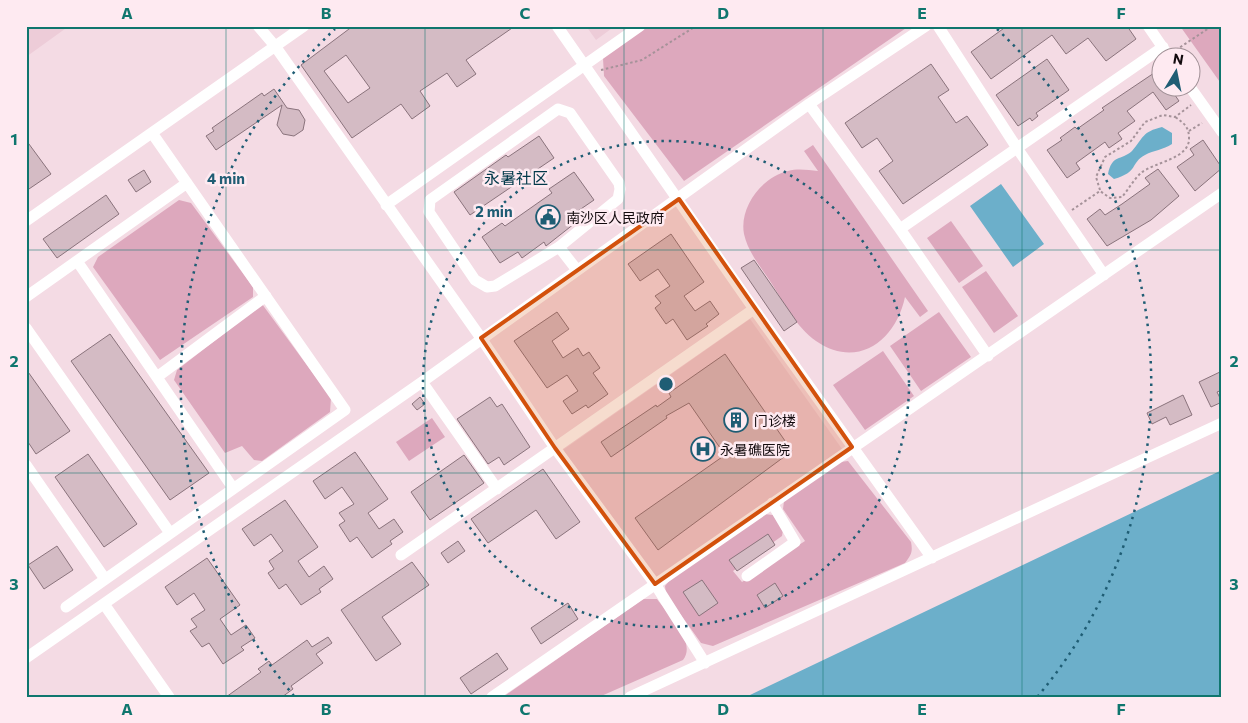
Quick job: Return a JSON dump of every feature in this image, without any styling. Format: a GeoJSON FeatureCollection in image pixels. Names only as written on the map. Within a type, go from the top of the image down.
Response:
{"type":"FeatureCollection","features":[{"type":"Feature","properties":{"kind":"street"},"geometry":{"type":"LineString","coordinates":[[258,26],[276,46],[481,338],[555,448],[655,584],[705,663]]}},
{"type":"Feature","properties":{"kind":"street"},"geometry":{"type":"LineString","coordinates":[[26,221],[304,26]]}},
{"type":"Feature","properties":{"kind":"street"},"geometry":{"type":"LineString","coordinates":[[557,26],[754,309],[932,558]]}},
{"type":"Feature","properties":{"kind":"street"},"geometry":{"type":"LineString","coordinates":[[386,205],[500,126],[587,69],[640,26]]}},
{"type":"Feature","properties":{"kind":"street"},"geometry":{"type":"LineString","coordinates":[[26,658],[422,382],[809,104],[926,26]]}},
{"type":"Feature","properties":{"kind":"street"},"geometry":{"type":"LineString","coordinates":[[938,26],[1017,148],[1104,275]]}},
{"type":"Feature","properties":{"kind":"street"},"geometry":{"type":"LineString","coordinates":[[1148,26],[1163,48]]}},
{"type":"Feature","properties":{"kind":"street"},"geometry":{"type":"LineString","coordinates":[[900,229],[1017,148],[1150,64]]}},
{"type":"Feature","properties":{"kind":"street"},"geometry":{"type":"LineString","coordinates":[[1199,99],[1222,132]]}},
{"type":"Feature","properties":{"kind":"street"},"geometry":{"type":"LineString","coordinates":[[809,104],[900,229],[988,356]]}},
{"type":"Feature","properties":{"kind":"street"},"geometry":{"type":"LineString","coordinates":[[558,109],[564,110],[570,113],[619,183],[620,189],[618,199],[559,247],[495,286],[488,287],[475,280],[429,212],[428,206],[435,194],[511,141],[558,109]]}},
{"type":"Feature","properties":{"kind":"street"},"geometry":{"type":"LineString","coordinates":[[500,126],[511,141]]}},
{"type":"Feature","properties":{"kind":"street"},"geometry":{"type":"LineString","coordinates":[[66,607],[345,410],[152,133]]}},
{"type":"Feature","properties":{"kind":"street"},"geometry":{"type":"LineString","coordinates":[[461,153],[472,169]]}},
{"type":"Feature","properties":{"kind":"street"},"geometry":{"type":"LineString","coordinates":[[26,297],[187,183]]}},
{"type":"Feature","properties":{"kind":"street"},"geometry":{"type":"LineString","coordinates":[[492,697],[1222,193]]}},
{"type":"Feature","properties":{"kind":"street"},"geometry":{"type":"LineString","coordinates":[[559,247],[577,270]]}},
{"type":"Feature","properties":{"kind":"street"},"geometry":{"type":"LineString","coordinates":[[76,261],[233,488]]}},
{"type":"Feature","properties":{"kind":"street"},"geometry":{"type":"LineString","coordinates":[[157,377],[266,296]]}},
{"type":"Feature","properties":{"kind":"street"},"geometry":{"type":"LineString","coordinates":[[401,556],[754,309]]}},
{"type":"Feature","properties":{"kind":"street"},"geometry":{"type":"LineString","coordinates":[[26,328],[170,533]]}},
{"type":"Feature","properties":{"kind":"street"},"geometry":{"type":"LineString","coordinates":[[422,382],[496,489]]}},
{"type":"Feature","properties":{"kind":"street"},"geometry":{"type":"LineString","coordinates":[[630,697],[1222,423]]}},
{"type":"Feature","properties":{"kind":"street"},"geometry":{"type":"LineString","coordinates":[[26,465],[104,579]]}},
{"type":"Feature","properties":{"kind":"street"},"geometry":{"type":"LineString","coordinates":[[747,576],[795,542],[772,503]]}},
{"type":"Feature","properties":{"kind":"street"},"geometry":{"type":"LineString","coordinates":[[104,604],[168,697]]}},
{"type":"Feature","properties":{"kind":"path"},"geometry":{"type":"LineString","coordinates":[[587,69],[642,60],[696,26]]}},
{"type":"Feature","properties":{"kind":"path"},"geometry":{"type":"LineString","coordinates":[[1175,48],[1212,26]]}},
{"type":"Feature","properties":{"kind":"path"},"geometry":{"type":"LineString","coordinates":[[1175,117],[1199,99]]}},
{"type":"Feature","properties":{"kind":"path"},"geometry":{"type":"LineString","coordinates":[[1155,116],[1175,117],[1186,124],[1189,131],[1190,142],[1181,154],[1141,173],[1122,197],[1110,198],[1100,191],[1096,177],[1105,156],[1131,141],[1145,122],[1155,116]]}},
{"type":"Feature","properties":{"kind":"path"},"geometry":{"type":"LineString","coordinates":[[1189,131],[1211,116]]}},
{"type":"Feature","properties":{"kind":"path"},"geometry":{"type":"LineString","coordinates":[[1063,216],[1100,191]]}},
{"type":"Feature","properties":{"kind":"highlighted area"},"geometry":{"type":"Polygon","coordinates":[[[679,199],[852,447],[655,584],[555,448],[481,338],[679,199]]]}},
{"type":"Feature","properties":{"kind":"shaded area"},"geometry":{"type":"Polygon","coordinates":[[[26,26],[69,26],[26,57],[26,26]]]}},
{"type":"Feature","properties":{"kind":"shaded area"},"geometry":{"type":"Polygon","coordinates":[[[586,26],[615,26],[596,40],[586,26]]]}},
{"type":"Feature","properties":{"kind":"shaded area"},"geometry":{"type":"Polygon","coordinates":[[[648,26],[909,26],[684,181],[604,76],[603,58],[648,26]]]}},
{"type":"Feature","properties":{"kind":"shaded area"},"geometry":{"type":"Polygon","coordinates":[[[1180,26],[1222,26],[1222,85],[1200,54],[1200,48],[1196,48],[1180,26]]]}},
{"type":"Feature","properties":{"kind":"shaded area"},"geometry":{"type":"Polygon","coordinates":[[[813,145],[928,311],[920,317],[905,297],[893,326],[884,337],[873,346],[860,351],[846,352],[832,349],[816,341],[802,329],[755,259],[748,247],[744,234],[745,214],[754,195],[761,186],[778,174],[788,171],[799,169],[818,171],[804,151],[813,145]]]}},
{"type":"Feature","properties":{"kind":"shaded area"},"geometry":{"type":"Polygon","coordinates":[[[179,200],[191,203],[253,287],[253,297],[160,360],[93,267],[98,257],[179,200]]]}},
{"type":"Feature","properties":{"kind":"shaded area"},"geometry":{"type":"Polygon","coordinates":[[[951,221],[983,266],[959,283],[927,238],[951,221]]]}},
{"type":"Feature","properties":{"kind":"shaded area"},"geometry":{"type":"Polygon","coordinates":[[[986,271],[1018,316],[994,333],[962,287],[986,271]]]}},
{"type":"Feature","properties":{"kind":"shaded area"},"geometry":{"type":"Polygon","coordinates":[[[262,304],[331,398],[330,412],[262,461],[254,460],[242,446],[225,453],[174,380],[177,370],[262,304]]]}},
{"type":"Feature","properties":{"kind":"shaded area"},"geometry":{"type":"Polygon","coordinates":[[[939,312],[971,357],[921,391],[890,346],[939,312]]]}},
{"type":"Feature","properties":{"kind":"shaded area","name":"永暑礁医院"},"geometry":{"type":"Polygon","coordinates":[[[750,319],[842,449],[655,580],[563,450],[750,319]]]}},
{"type":"Feature","properties":{"kind":"shaded area"},"geometry":{"type":"Polygon","coordinates":[[[883,351],[914,396],[865,430],[833,385],[883,351]]]}},
{"type":"Feature","properties":{"kind":"shaded area"},"geometry":{"type":"Polygon","coordinates":[[[432,418],[445,437],[409,461],[396,442],[432,418]]]}},
{"type":"Feature","properties":{"kind":"shaded area"},"geometry":{"type":"Polygon","coordinates":[[[848,461],[911,542],[911,553],[905,563],[713,646],[701,643],[666,594],[665,586],[670,580],[764,514],[773,515],[783,530],[782,536],[733,571],[742,582],[805,541],[783,509],[784,501],[840,462],[848,461]]]}},
{"type":"Feature","properties":{"kind":"shaded area"},"geometry":{"type":"Polygon","coordinates":[[[643,599],[657,599],[674,620],[684,637],[686,645],[686,653],[683,660],[599,697],[503,697],[643,599]]]}},
{"type":"Feature","properties":{"kind":"water"},"geometry":{"type":"Polygon","coordinates":[[[1162,127],[1172,133],[1172,144],[1140,158],[1131,170],[1122,176],[1114,179],[1108,174],[1114,161],[1132,151],[1147,133],[1162,127]]]}},
{"type":"Feature","properties":{"kind":"water"},"geometry":{"type":"Polygon","coordinates":[[[1001,184],[1044,244],[1013,267],[970,206],[1001,184]]]}},
{"type":"Feature","properties":{"kind":"water"},"geometry":{"type":"Polygon","coordinates":[[[1222,470],[1222,697],[746,697],[750,695],[1222,470]]]}},
{"type":"Feature","properties":{"kind":"building"},"geometry":{"type":"Polygon","coordinates":[[[353,26],[515,26],[466,60],[476,74],[457,87],[447,73],[420,91],[430,106],[412,119],[401,104],[352,138],[301,65],[353,26]],[[346,55],[324,71],[348,103],[370,88],[346,55]]]}},
{"type":"Feature","properties":{"kind":"building"},"geometry":{"type":"Polygon","coordinates":[[[1007,26],[1127,26],[1136,39],[1106,61],[1088,38],[1066,54],[1052,35],[991,79],[971,52],[1007,26]]]}},
{"type":"Feature","properties":{"kind":"building"},"geometry":{"type":"Polygon","coordinates":[[[1047,59],[1069,90],[1036,113],[1038,116],[1032,121],[1030,118],[1018,126],[996,95],[1047,59]]]}},
{"type":"Feature","properties":{"kind":"building"},"geometry":{"type":"Polygon","coordinates":[[[931,64],[949,90],[938,97],[956,123],[967,116],[988,145],[903,204],[879,171],[893,161],[877,138],[862,148],[845,123],[931,64]]]}},
{"type":"Feature","properties":{"kind":"building"},"geometry":{"type":"Polygon","coordinates":[[[1150,76],[1150,94],[1127,111],[1135,121],[1118,133],[1122,139],[1109,148],[1105,142],[1076,163],[1080,169],[1067,178],[1047,150],[1062,140],[1060,138],[1075,127],[1077,129],[1104,110],[1102,108],[1150,76]]]}},
{"type":"Feature","properties":{"kind":"building"},"geometry":{"type":"Polygon","coordinates":[[[274,89],[287,108],[299,110],[305,120],[303,130],[294,136],[283,134],[277,125],[282,105],[216,150],[206,136],[214,131],[212,128],[262,93],[264,96],[274,89]]]}},
{"type":"Feature","properties":{"kind":"building"},"geometry":{"type":"Polygon","coordinates":[[[1157,98],[1177,98],[1179,101],[1166,110],[1157,98]]]}},
{"type":"Feature","properties":{"kind":"building"},"geometry":{"type":"Polygon","coordinates":[[[539,136],[554,158],[470,215],[454,192],[506,155],[508,157],[539,136]]]}},
{"type":"Feature","properties":{"kind":"building"},"geometry":{"type":"Polygon","coordinates":[[[26,140],[51,174],[26,191],[26,140]]]}},
{"type":"Feature","properties":{"kind":"building"},"geometry":{"type":"Polygon","coordinates":[[[1203,140],[1222,168],[1195,191],[1177,167],[1194,155],[1190,149],[1203,140]]]}},
{"type":"Feature","properties":{"kind":"building"},"geometry":{"type":"Polygon","coordinates":[[[1158,169],[1179,196],[1151,220],[1107,246],[1087,219],[1100,209],[1105,215],[1122,204],[1150,184],[1145,178],[1158,169]]]}},
{"type":"Feature","properties":{"kind":"building"},"geometry":{"type":"Polygon","coordinates":[[[144,170],[151,182],[136,192],[128,180],[144,170]]]}},
{"type":"Feature","properties":{"kind":"building","name":"南沙区人民政府"},"geometry":{"type":"Polygon","coordinates":[[[574,172],[594,200],[575,213],[579,220],[546,246],[544,242],[522,258],[518,252],[500,263],[482,237],[502,223],[505,226],[552,193],[549,189],[574,172]]]}},
{"type":"Feature","properties":{"kind":"building"},"geometry":{"type":"Polygon","coordinates":[[[106,195],[119,214],[57,258],[43,239],[106,195]]]}},
{"type":"Feature","properties":{"kind":"building"},"geometry":{"type":"Polygon","coordinates":[[[671,234],[704,282],[684,296],[695,311],[710,301],[719,314],[706,324],[708,326],[687,340],[673,319],[666,324],[655,308],[661,303],[655,296],[670,286],[658,269],[640,281],[628,264],[671,234]]]}},
{"type":"Feature","properties":{"kind":"building"},"geometry":{"type":"Polygon","coordinates":[[[754,260],[797,322],[784,331],[741,268],[754,260]]]}},
{"type":"Feature","properties":{"kind":"building"},"geometry":{"type":"Polygon","coordinates":[[[557,312],[569,329],[552,341],[563,358],[578,348],[583,356],[589,352],[600,368],[593,373],[608,394],[588,408],[586,405],[572,414],[563,401],[578,391],[567,375],[547,388],[514,341],[557,312]]]}},
{"type":"Feature","properties":{"kind":"building"},"geometry":{"type":"Polygon","coordinates":[[[110,334],[209,473],[170,500],[71,361],[110,334]]]}},
{"type":"Feature","properties":{"kind":"building","name":"门诊楼"},"geometry":{"type":"Polygon","coordinates":[[[725,354],[792,451],[658,550],[635,518],[725,455],[689,403],[666,416],[667,418],[611,457],[601,442],[656,405],[657,407],[671,397],[669,393],[725,354]]]}},
{"type":"Feature","properties":{"kind":"building"},"geometry":{"type":"Polygon","coordinates":[[[26,369],[70,431],[36,454],[26,439],[26,369]]]}},
{"type":"Feature","properties":{"kind":"building"},"geometry":{"type":"Polygon","coordinates":[[[1222,371],[1222,390],[1217,392],[1222,402],[1211,407],[1199,382],[1222,371]]]}},
{"type":"Feature","properties":{"kind":"building"},"geometry":{"type":"Polygon","coordinates":[[[1183,395],[1192,415],[1170,425],[1166,417],[1152,424],[1147,413],[1183,395]]]}},
{"type":"Feature","properties":{"kind":"building"},"geometry":{"type":"Polygon","coordinates":[[[420,397],[425,404],[417,410],[412,404],[420,397]]]}},
{"type":"Feature","properties":{"kind":"building"},"geometry":{"type":"Polygon","coordinates":[[[490,397],[497,407],[502,404],[530,447],[504,465],[499,457],[488,464],[457,419],[490,397]]]}},
{"type":"Feature","properties":{"kind":"building"},"geometry":{"type":"Polygon","coordinates":[[[355,452],[388,499],[368,513],[379,529],[394,519],[403,532],[390,541],[392,544],[372,558],[357,537],[350,542],[339,525],[345,521],[339,513],[354,504],[342,487],[325,499],[313,481],[355,452]]]}},
{"type":"Feature","properties":{"kind":"building"},"geometry":{"type":"Polygon","coordinates":[[[88,454],[137,524],[104,547],[55,477],[88,454]]]}},
{"type":"Feature","properties":{"kind":"building"},"geometry":{"type":"Polygon","coordinates":[[[464,455],[484,483],[430,520],[411,492],[464,455]]]}},
{"type":"Feature","properties":{"kind":"building"},"geometry":{"type":"Polygon","coordinates":[[[543,469],[580,522],[556,539],[536,510],[488,543],[471,519],[543,469]]]}},
{"type":"Feature","properties":{"kind":"building"},"geometry":{"type":"Polygon","coordinates":[[[285,500],[318,547],[298,561],[309,577],[324,566],[333,579],[319,589],[321,592],[301,605],[286,584],[279,589],[268,573],[274,569],[269,561],[283,551],[271,534],[254,546],[242,529],[285,500]]]}},
{"type":"Feature","properties":{"kind":"building"},"geometry":{"type":"Polygon","coordinates":[[[768,534],[775,545],[737,571],[729,560],[768,534]]]}},
{"type":"Feature","properties":{"kind":"building"},"geometry":{"type":"Polygon","coordinates":[[[458,541],[465,551],[448,563],[441,553],[458,541]]]}},
{"type":"Feature","properties":{"kind":"building"},"geometry":{"type":"Polygon","coordinates":[[[57,546],[73,570],[44,589],[28,565],[57,546]]]}},
{"type":"Feature","properties":{"kind":"building"},"geometry":{"type":"Polygon","coordinates":[[[207,558],[240,605],[220,619],[231,635],[246,625],[255,638],[241,647],[244,650],[223,664],[209,643],[202,647],[190,631],[197,627],[191,619],[205,610],[194,593],[177,605],[165,587],[207,558]]]}},
{"type":"Feature","properties":{"kind":"building"},"geometry":{"type":"Polygon","coordinates":[[[412,562],[429,585],[382,617],[401,644],[376,661],[341,610],[412,562]]]}},
{"type":"Feature","properties":{"kind":"building"},"geometry":{"type":"Polygon","coordinates":[[[702,580],[718,603],[699,616],[683,592],[702,580]]]}},
{"type":"Feature","properties":{"kind":"building"},"geometry":{"type":"Polygon","coordinates":[[[775,583],[783,596],[765,608],[757,595],[775,583]]]}},
{"type":"Feature","properties":{"kind":"building"},"geometry":{"type":"Polygon","coordinates":[[[568,603],[578,619],[541,644],[531,628],[568,603]]]}},
{"type":"Feature","properties":{"kind":"building"},"geometry":{"type":"Polygon","coordinates":[[[328,637],[332,643],[316,654],[323,663],[291,686],[293,689],[282,697],[226,697],[261,672],[258,669],[269,661],[272,665],[307,640],[312,647],[328,637]]]}},
{"type":"Feature","properties":{"kind":"building"},"geometry":{"type":"Polygon","coordinates":[[[497,653],[508,669],[471,694],[460,678],[497,653]]]}},
{"type":"Feature","properties":{"kind":"place","name":"南沙区人民政府"},"geometry":{"type":"Point","coordinates":[548,217]}},
{"type":"Feature","properties":{"kind":"place","name":"门诊楼"},"geometry":{"type":"Point","coordinates":[736,420]}},
{"type":"Feature","properties":{"kind":"place","name":"永暑礁医院"},"geometry":{"type":"Point","coordinates":[703,449]}},
{"type":"Feature","properties":{"kind":"district","name":"永暑社区"},"geometry":{"type":"Point","coordinates":[516,177]}}]}
